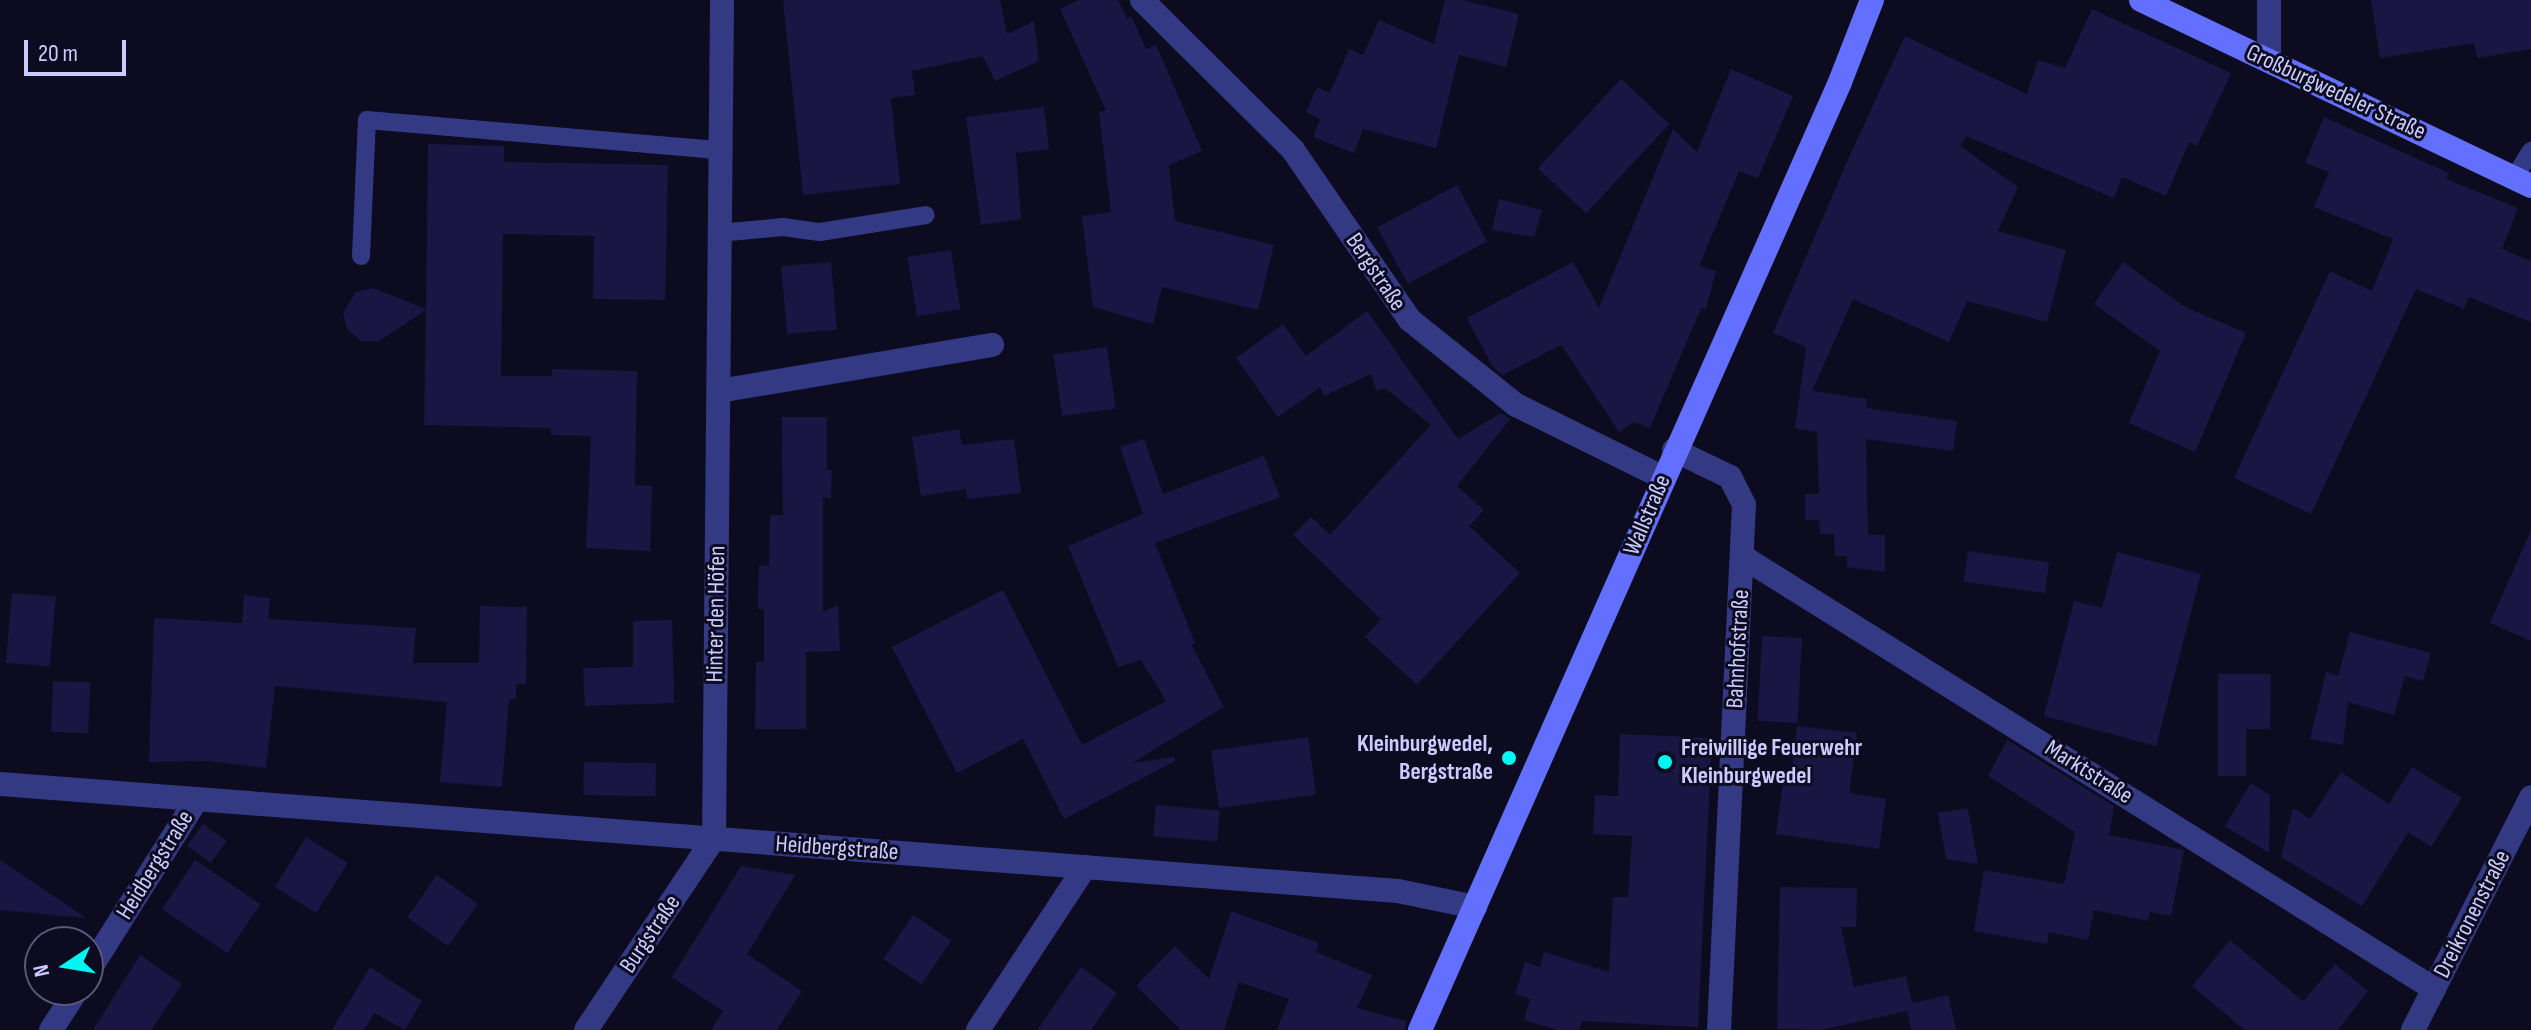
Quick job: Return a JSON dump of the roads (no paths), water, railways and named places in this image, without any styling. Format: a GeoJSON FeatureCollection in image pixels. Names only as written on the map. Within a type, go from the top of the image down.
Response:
{"type":"FeatureCollection","features":[{"type":"Feature","properties":{"kind":"street","name":"Hinter den Höfen"},"geometry":{"type":"LineString","coordinates":[[714,838],[722,0]]}},
{"type":"Feature","properties":{"kind":"street","name":"Bergstraße"},"geometry":{"type":"LineString","coordinates":[[1142,0],[1293,150],[1410,320],[1516,405],[1664,478]]}},
{"type":"Feature","properties":{"kind":"street","name":"Wallstraße"},"geometry":{"type":"LineString","coordinates":[[1420,1030],[1674,450],[1840,82],[1872,0]]}},
{"type":"Feature","properties":{"kind":"street","name":"Großburgwedeler Straße"},"geometry":{"type":"LineString","coordinates":[[2141,0],[2523,182]]}},
{"type":"Feature","properties":{"kind":"street"},"geometry":{"type":"LineString","coordinates":[[2269,0],[2269,60]]}},
{"type":"Feature","properties":{"kind":"street"},"geometry":{"type":"LineString","coordinates":[[719,391],[992,345]]}},
{"type":"Feature","properties":{"kind":"street","name":"Bahnhofstraße"},"geometry":{"type":"LineString","coordinates":[[1674,450],[1730,477],[1744,505],[1719,1030]]}},
{"type":"Feature","properties":{"kind":"street","name":"Marktstraße"},"geometry":{"type":"LineString","coordinates":[[1743,557],[2434,989]]}},
{"type":"Feature","properties":{"kind":"street","name":"Heidbergstraße"},"geometry":{"type":"LineString","coordinates":[[0,784],[1398,891],[1475,907]]}},
{"type":"Feature","properties":{"kind":"street","name":"Dreikronenstraße"},"geometry":{"type":"LineString","coordinates":[[2413,1030],[2531,797]]}},
{"type":"Feature","properties":{"kind":"street","name":"Heidbergstraße"},"geometry":{"type":"LineString","coordinates":[[104,947],[197,799]]}},
{"type":"Feature","properties":{"kind":"street","name":"Burgstraße"},"geometry":{"type":"LineString","coordinates":[[586,1030],[714,838]]}},
{"type":"Feature","properties":{"kind":"street"},"geometry":{"type":"LineString","coordinates":[[978,1030],[1085,867]]}},
{"type":"Feature","properties":{"kind":"street"},"geometry":{"type":"LineString","coordinates":[[51,1030],[67,1006]]}},
{"type":"Feature","properties":{"kind":"lane"},"geometry":{"type":"LineString","coordinates":[[361,256],[367,120],[720,150]]}},
{"type":"Feature","properties":{"kind":"lane"},"geometry":{"type":"LineString","coordinates":[[2523,182],[2531,151]]}},
{"type":"Feature","properties":{"kind":"lane"},"geometry":{"type":"LineString","coordinates":[[719,233],[783,227],[820,232],[926,215]]}},
{"type":"Feature","properties":{"kind":"place","name":"Kleinburgwedel, Bergstraße"},"geometry":{"type":"Point","coordinates":[1509,758]}},
{"type":"Feature","properties":{"kind":"place","name":"Freiwillige Feuerwehr Kleinburgwedel"},"geometry":{"type":"Point","coordinates":[1665,762]}}]}
